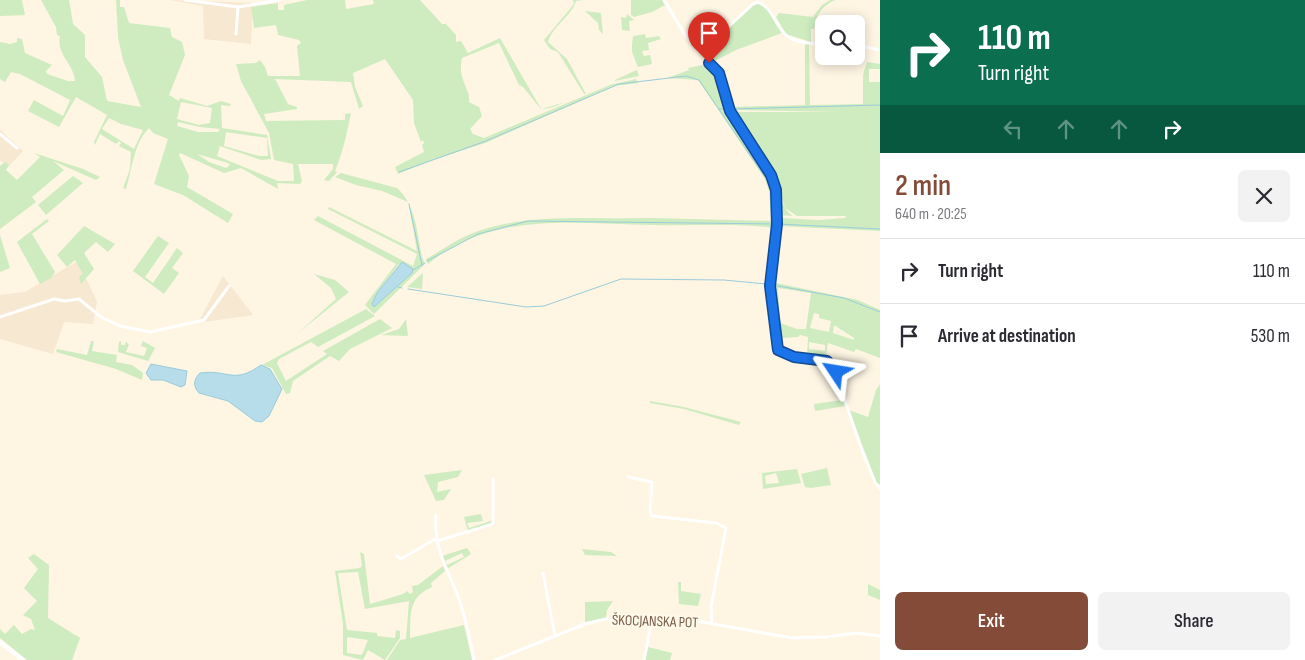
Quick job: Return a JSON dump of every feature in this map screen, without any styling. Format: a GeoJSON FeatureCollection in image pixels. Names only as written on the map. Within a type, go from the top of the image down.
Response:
{"type":"FeatureCollection","features":[{"type":"Feature","properties":{"kind":"street"},"geometry":{"type":"LineString","coordinates":[[185,0],[238,7],[279,0]]}},
{"type":"Feature","properties":{"kind":"street"},"geometry":{"type":"LineString","coordinates":[[664,0],[685,35],[719,73],[730,111],[774,183],[777,224],[770,286],[778,350],[786,355],[819,359],[833,365],[861,448],[874,482],[880,489]]}},
{"type":"Feature","properties":{"kind":"street"},"geometry":{"type":"LineString","coordinates":[[701,52],[758,1],[767,8],[787,36],[815,43]]}},
{"type":"Feature","properties":{"kind":"street"},"geometry":{"type":"LineString","coordinates":[[236,34],[238,7]]}},
{"type":"Feature","properties":{"kind":"street"},"geometry":{"type":"LineString","coordinates":[[865,47],[880,50]]}},
{"type":"Feature","properties":{"kind":"street"},"geometry":{"type":"LineString","coordinates":[[0,134],[17,148]]}},
{"type":"Feature","properties":{"kind":"street"},"geometry":{"type":"LineString","coordinates":[[0,317],[54,299],[65,301],[79,299],[101,317],[120,326],[150,332],[204,320],[229,286]]}},
{"type":"Feature","properties":{"kind":"street"},"geometry":{"type":"LineString","coordinates":[[628,478],[652,482],[650,510],[652,516],[716,523],[726,528],[711,607],[712,624]]}},
{"type":"Feature","properties":{"kind":"street"},"geometry":{"type":"LineString","coordinates":[[397,556],[402,559],[437,540],[493,524],[493,479]]}},
{"type":"Feature","properties":{"kind":"street"},"geometry":{"type":"LineString","coordinates":[[436,515],[437,540],[442,561],[459,598],[474,660]]}},
{"type":"Feature","properties":{"kind":"street"},"geometry":{"type":"LineString","coordinates":[[543,573],[556,636]]}},
{"type":"Feature","properties":{"kind":"street","name":"ŠKOCJANSKA POT"},"geometry":{"type":"LineString","coordinates":[[495,660],[585,624],[606,619],[686,619],[792,638],[826,637],[856,632],[880,636]]}},
{"type":"Feature","properties":{"kind":"street"},"geometry":{"type":"LineString","coordinates":[[644,660],[652,620]]}},
{"type":"Feature","properties":{"kind":"street"},"geometry":{"type":"LineString","coordinates":[[0,642],[23,660]]}},
{"type":"Feature","properties":{"kind":"shaded area"},"geometry":{"type":"Polygon","coordinates":[[[170,0],[253,3],[251,44],[204,39],[203,6],[170,0]]]}},
{"type":"Feature","properties":{"kind":"shaded area"},"geometry":{"type":"Polygon","coordinates":[[[0,130],[23,151],[9,166],[0,160],[0,130]]]}},
{"type":"Feature","properties":{"kind":"shaded area"},"geometry":{"type":"Polygon","coordinates":[[[78,261],[97,302],[93,324],[64,322],[53,354],[0,339],[0,295],[25,292],[78,261]]]}},
{"type":"Feature","properties":{"kind":"shaded area"},"geometry":{"type":"Polygon","coordinates":[[[223,276],[253,315],[204,322],[200,319],[223,276]]]}},
{"type":"Feature","properties":{"kind":"green space"},"geometry":{"type":"Polygon","coordinates":[[[0,0],[22,0],[25,15],[0,16],[0,0]]]}},
{"type":"Feature","properties":{"kind":"green space"},"geometry":{"type":"Polygon","coordinates":[[[41,0],[69,0],[73,24],[85,35],[85,57],[102,77],[107,101],[141,107],[123,60],[118,37],[116,0],[120,0],[120,7],[124,7],[129,23],[170,28],[172,37],[182,42],[185,55],[169,95],[179,101],[180,98],[207,106],[221,101],[231,104],[230,106],[221,105],[222,128],[267,135],[271,159],[261,160],[220,146],[217,156],[278,181],[294,181],[293,164],[274,160],[269,133],[241,81],[236,64],[256,63],[260,60],[268,76],[300,76],[297,46],[301,43],[299,40],[278,35],[276,25],[254,28],[251,7],[278,3],[278,10],[284,10],[284,5],[307,0],[345,0],[346,9],[374,4],[373,0],[420,0],[442,24],[446,24],[456,35],[456,42],[461,41],[468,53],[500,38],[541,108],[540,108],[523,87],[519,85],[499,43],[462,58],[461,73],[469,102],[479,107],[482,116],[470,129],[473,134],[484,138],[610,85],[636,79],[638,83],[614,86],[485,143],[430,161],[398,174],[395,167],[424,152],[422,145],[424,143],[423,140],[421,142],[414,123],[413,100],[385,59],[353,73],[355,87],[363,106],[359,109],[351,82],[275,79],[288,104],[297,107],[297,109],[264,114],[266,121],[345,120],[345,114],[351,113],[343,150],[335,171],[337,172],[329,181],[324,180],[333,169],[333,164],[298,164],[302,181],[300,184],[277,183],[278,189],[241,168],[224,173],[180,153],[179,155],[189,176],[187,187],[233,214],[228,223],[183,195],[154,184],[168,139],[153,133],[149,128],[140,141],[126,189],[123,188],[130,169],[131,152],[119,146],[121,143],[119,141],[116,144],[100,134],[95,145],[94,142],[107,115],[76,97],[59,127],[28,111],[34,100],[63,116],[70,100],[20,74],[11,72],[5,82],[0,79],[0,42],[10,44],[17,42],[17,38],[22,39],[25,53],[52,65],[46,71],[47,74],[68,81],[75,81],[72,69],[61,49],[59,43],[60,36],[57,35],[56,27],[41,0]],[[181,102],[177,119],[199,125],[210,123],[212,108],[181,102]],[[109,118],[102,129],[134,149],[143,130],[121,124],[109,118]],[[178,122],[177,126],[198,132],[218,132],[220,129],[178,122]],[[226,132],[224,146],[259,156],[268,156],[267,138],[226,132]],[[197,154],[209,162],[226,168],[230,165],[228,163],[197,154]]]}},
{"type":"Feature","properties":{"kind":"green space"},"geometry":{"type":"Polygon","coordinates":[[[573,0],[583,0],[576,1],[574,7],[550,36],[548,42],[567,59],[586,94],[584,94],[558,52],[550,49],[544,40],[574,4],[573,0]]]}},
{"type":"Feature","properties":{"kind":"green space"},"geometry":{"type":"Polygon","coordinates":[[[631,0],[662,0],[665,5],[652,12],[634,17],[631,15],[631,0]]]}},
{"type":"Feature","properties":{"kind":"green space"},"geometry":{"type":"Polygon","coordinates":[[[830,0],[835,0],[826,5],[818,15],[815,15],[815,26],[814,29],[811,29],[811,42],[786,34],[776,17],[779,13],[813,17],[822,5],[830,0]]]}},
{"type":"Feature","properties":{"kind":"green space"},"geometry":{"type":"Polygon","coordinates":[[[758,3],[767,9],[782,33],[736,50],[713,62],[704,55],[704,52],[754,4],[758,3]]]}},
{"type":"Feature","properties":{"kind":"green space"},"geometry":{"type":"Polygon","coordinates":[[[585,11],[601,13],[603,34],[599,30],[598,23],[585,11]]]}},
{"type":"Feature","properties":{"kind":"green space"},"geometry":{"type":"Polygon","coordinates":[[[627,14],[634,20],[629,21],[630,31],[622,30],[621,17],[626,18],[627,14]]]}},
{"type":"Feature","properties":{"kind":"green space"},"geometry":{"type":"Polygon","coordinates":[[[645,34],[646,38],[659,36],[661,39],[648,43],[649,50],[642,51],[644,56],[650,55],[652,64],[638,67],[632,52],[633,36],[645,34]]]}},
{"type":"Feature","properties":{"kind":"green space"},"geometry":{"type":"Polygon","coordinates":[[[805,43],[809,44],[810,105],[863,104],[863,75],[867,62],[880,64],[880,69],[869,69],[869,82],[880,82],[880,231],[779,226],[779,219],[782,218],[819,220],[845,218],[846,216],[797,216],[785,208],[773,168],[748,128],[734,112],[837,112],[736,110],[729,107],[805,105],[805,43]]]}},
{"type":"Feature","properties":{"kind":"green space"},"geometry":{"type":"Polygon","coordinates":[[[707,64],[716,74],[732,119],[759,158],[770,179],[774,190],[776,206],[774,217],[771,218],[769,191],[765,179],[698,80],[667,78],[689,70],[688,68],[707,64]]]}},
{"type":"Feature","properties":{"kind":"green space"},"geometry":{"type":"Polygon","coordinates":[[[637,70],[639,76],[614,81],[617,79],[637,70]]]}},
{"type":"Feature","properties":{"kind":"green space"},"geometry":{"type":"Polygon","coordinates":[[[731,111],[750,133],[766,158],[775,175],[785,208],[793,216],[778,215],[772,175],[731,111]]]}},
{"type":"Feature","properties":{"kind":"green space"},"geometry":{"type":"Polygon","coordinates":[[[34,153],[83,169],[100,177],[96,180],[53,161],[64,170],[32,197],[36,202],[0,229],[0,166],[5,162],[9,165],[6,170],[17,180],[40,157],[34,153]]]}},
{"type":"Feature","properties":{"kind":"green space"},"geometry":{"type":"Polygon","coordinates":[[[341,173],[397,188],[408,202],[382,191],[356,185],[335,177],[341,173]]]}},
{"type":"Feature","properties":{"kind":"green space"},"geometry":{"type":"Polygon","coordinates":[[[73,176],[83,183],[46,215],[38,205],[73,176]]]}},
{"type":"Feature","properties":{"kind":"green space"},"geometry":{"type":"Polygon","coordinates":[[[408,202],[415,220],[425,264],[374,314],[365,305],[396,264],[314,220],[318,216],[413,266],[417,254],[328,209],[329,207],[417,251],[408,202]],[[399,264],[377,293],[374,307],[412,273],[399,264]]]}},
{"type":"Feature","properties":{"kind":"green space"},"geometry":{"type":"Polygon","coordinates":[[[559,218],[776,221],[776,228],[730,225],[536,224],[480,235],[453,247],[428,264],[426,259],[473,233],[494,226],[559,218]]]}},
{"type":"Feature","properties":{"kind":"green space"},"geometry":{"type":"Polygon","coordinates":[[[47,219],[49,221],[32,234],[55,272],[51,278],[40,284],[17,242],[47,219]]]}},
{"type":"Feature","properties":{"kind":"green space"},"geometry":{"type":"Polygon","coordinates":[[[84,226],[115,244],[108,252],[96,242],[84,253],[94,269],[81,284],[79,277],[83,274],[75,260],[67,267],[57,255],[84,226]]]}},
{"type":"Feature","properties":{"kind":"green space"},"geometry":{"type":"Polygon","coordinates":[[[0,235],[10,268],[0,272],[0,235]]]}},
{"type":"Feature","properties":{"kind":"green space"},"geometry":{"type":"Polygon","coordinates":[[[158,236],[169,243],[145,277],[153,283],[177,248],[183,253],[172,268],[179,273],[164,294],[133,271],[158,236]]]}},
{"type":"Feature","properties":{"kind":"green space"},"geometry":{"type":"Polygon","coordinates":[[[423,273],[422,289],[407,287],[423,273]]]}},
{"type":"Feature","properties":{"kind":"green space"},"geometry":{"type":"Polygon","coordinates":[[[314,274],[335,280],[349,292],[298,333],[336,299],[331,288],[314,274]]]}},
{"type":"Feature","properties":{"kind":"green space"},"geometry":{"type":"Polygon","coordinates":[[[771,282],[858,300],[880,310],[880,358],[856,349],[854,352],[828,343],[826,356],[847,363],[807,356],[808,337],[800,335],[798,337],[782,338],[784,351],[804,354],[803,356],[784,353],[779,347],[771,282]],[[778,288],[780,323],[797,329],[806,329],[811,293],[778,288]],[[814,313],[810,328],[829,332],[831,321],[819,318],[819,314],[814,313]],[[834,325],[833,333],[854,340],[854,338],[834,325]],[[809,342],[809,349],[825,351],[825,345],[809,342]]]}},
{"type":"Feature","properties":{"kind":"green space"},"geometry":{"type":"Polygon","coordinates":[[[366,309],[375,316],[318,347],[311,342],[279,359],[277,363],[286,381],[327,354],[323,351],[380,319],[392,328],[350,349],[339,361],[330,356],[293,381],[290,393],[286,394],[272,368],[262,365],[366,309]]]}},
{"type":"Feature","properties":{"kind":"green space"},"geometry":{"type":"Polygon","coordinates":[[[406,319],[408,336],[381,335],[399,329],[406,319]]]}},
{"type":"Feature","properties":{"kind":"green space"},"geometry":{"type":"Polygon","coordinates":[[[91,341],[94,341],[92,351],[117,355],[116,362],[132,365],[143,373],[142,380],[116,369],[56,352],[57,349],[87,355],[91,341]]]}},
{"type":"Feature","properties":{"kind":"green space"},"geometry":{"type":"Polygon","coordinates":[[[121,341],[121,345],[125,345],[126,342],[129,344],[126,352],[144,356],[147,348],[141,346],[143,341],[155,348],[148,361],[118,352],[119,342],[121,341]]]}},
{"type":"Feature","properties":{"kind":"green space"},"geometry":{"type":"Polygon","coordinates":[[[880,384],[880,484],[877,484],[849,410],[868,417],[876,390],[880,384]]]}},
{"type":"Feature","properties":{"kind":"green space"},"geometry":{"type":"Polygon","coordinates":[[[843,400],[845,406],[815,411],[814,404],[843,400]]]}},
{"type":"Feature","properties":{"kind":"green space"},"geometry":{"type":"Polygon","coordinates":[[[650,401],[684,407],[741,422],[739,425],[684,409],[650,403],[650,401]]]}},
{"type":"Feature","properties":{"kind":"green space"},"geometry":{"type":"Polygon","coordinates":[[[827,468],[831,485],[805,487],[801,474],[827,468]]]}},
{"type":"Feature","properties":{"kind":"green space"},"geometry":{"type":"Polygon","coordinates":[[[797,469],[801,483],[763,489],[762,473],[797,469]],[[776,473],[765,476],[766,484],[779,483],[776,473]]]}},
{"type":"Feature","properties":{"kind":"green space"},"geometry":{"type":"Polygon","coordinates":[[[462,470],[458,477],[438,482],[437,492],[451,489],[444,500],[436,501],[424,475],[462,470]]]}},
{"type":"Feature","properties":{"kind":"green space"},"geometry":{"type":"Polygon","coordinates":[[[481,514],[483,521],[467,523],[469,528],[494,520],[492,524],[468,531],[464,517],[481,514]]]}},
{"type":"Feature","properties":{"kind":"green space"},"geometry":{"type":"Polygon","coordinates":[[[467,548],[471,554],[447,569],[442,556],[467,548]],[[462,553],[445,561],[447,565],[464,557],[462,553]]]}},
{"type":"Feature","properties":{"kind":"green space"},"geometry":{"type":"Polygon","coordinates":[[[582,549],[611,552],[617,556],[585,555],[582,549]]]}},
{"type":"Feature","properties":{"kind":"green space"},"geometry":{"type":"Polygon","coordinates":[[[360,552],[364,554],[370,604],[403,594],[407,591],[410,594],[413,592],[412,586],[418,585],[443,566],[445,571],[431,583],[432,587],[418,596],[414,602],[411,615],[410,638],[464,625],[472,660],[387,660],[400,640],[406,639],[409,601],[365,609],[358,572],[338,573],[347,630],[377,633],[377,636],[395,638],[396,630],[400,631],[400,638],[385,660],[368,650],[363,660],[343,655],[343,624],[335,571],[360,568],[362,566],[360,552]],[[347,637],[347,653],[362,655],[368,640],[347,637]]]}},
{"type":"Feature","properties":{"kind":"green space"},"geometry":{"type":"Polygon","coordinates":[[[34,554],[49,565],[48,618],[80,638],[72,660],[27,660],[0,638],[0,629],[5,634],[14,625],[22,634],[31,629],[35,630],[31,619],[23,615],[37,601],[24,588],[38,569],[28,558],[34,554]]]}},
{"type":"Feature","properties":{"kind":"green space"},"geometry":{"type":"Polygon","coordinates":[[[678,582],[681,582],[681,591],[701,594],[698,606],[679,604],[678,582]]]}},
{"type":"Feature","properties":{"kind":"green space"},"geometry":{"type":"Polygon","coordinates":[[[868,584],[880,590],[880,600],[868,595],[868,584]]]}},
{"type":"Feature","properties":{"kind":"green space"},"geometry":{"type":"Polygon","coordinates":[[[613,601],[607,610],[606,618],[585,622],[585,602],[613,601]]]}},
{"type":"Feature","properties":{"kind":"green space"},"geometry":{"type":"Polygon","coordinates":[[[648,647],[672,653],[670,660],[645,660],[648,647]]]}},
{"type":"Feature","properties":{"kind":"water"},"geometry":{"type":"Polygon","coordinates":[[[402,262],[413,269],[412,273],[374,307],[372,304],[377,293],[402,262]]]}},
{"type":"Feature","properties":{"kind":"water"},"geometry":{"type":"Polygon","coordinates":[[[151,364],[187,371],[185,385],[181,387],[163,380],[151,380],[146,373],[151,364]]]}},
{"type":"Feature","properties":{"kind":"water"},"geometry":{"type":"Polygon","coordinates":[[[261,365],[270,369],[282,389],[269,416],[262,422],[255,421],[228,401],[199,393],[196,388],[195,381],[200,373],[210,372],[237,375],[252,371],[261,365]]]}},
{"type":"Feature","properties":{"kind":"waterway"},"geometry":{"type":"LineString","coordinates":[[399,172],[486,141],[619,84],[686,76],[699,80],[767,180],[771,191],[772,224]]}},
{"type":"Feature","properties":{"kind":"waterway"},"geometry":{"type":"LineString","coordinates":[[732,109],[880,105]]}},
{"type":"Feature","properties":{"kind":"waterway"},"geometry":{"type":"LineString","coordinates":[[719,109],[725,109]]}},
{"type":"Feature","properties":{"kind":"waterway"},"geometry":{"type":"LineString","coordinates":[[409,204],[422,265]]}},
{"type":"Feature","properties":{"kind":"waterway"},"geometry":{"type":"LineString","coordinates":[[427,261],[478,234],[528,221],[777,224],[880,229]]}},
{"type":"Feature","properties":{"kind":"waterway"},"geometry":{"type":"LineString","coordinates":[[413,270],[425,263]]}},
{"type":"Feature","properties":{"kind":"waterway"},"geometry":{"type":"LineString","coordinates":[[408,289],[526,307],[544,306],[621,279],[724,280],[766,284]]}},
{"type":"Feature","properties":{"kind":"waterway"},"geometry":{"type":"LineString","coordinates":[[773,285],[844,298],[880,312]]}},
{"type":"Feature","properties":{"kind":"waterway"},"geometry":{"type":"LineString","coordinates":[[398,287],[402,288]]}},
{"type":"Feature","properties":{"kind":"route"},"geometry":{"type":"LineString","coordinates":[[709,63],[719,73],[726,102],[735,122],[771,175],[776,190],[777,224],[770,286],[778,350],[782,354],[794,357],[827,361],[833,365],[836,372]]}}]}
